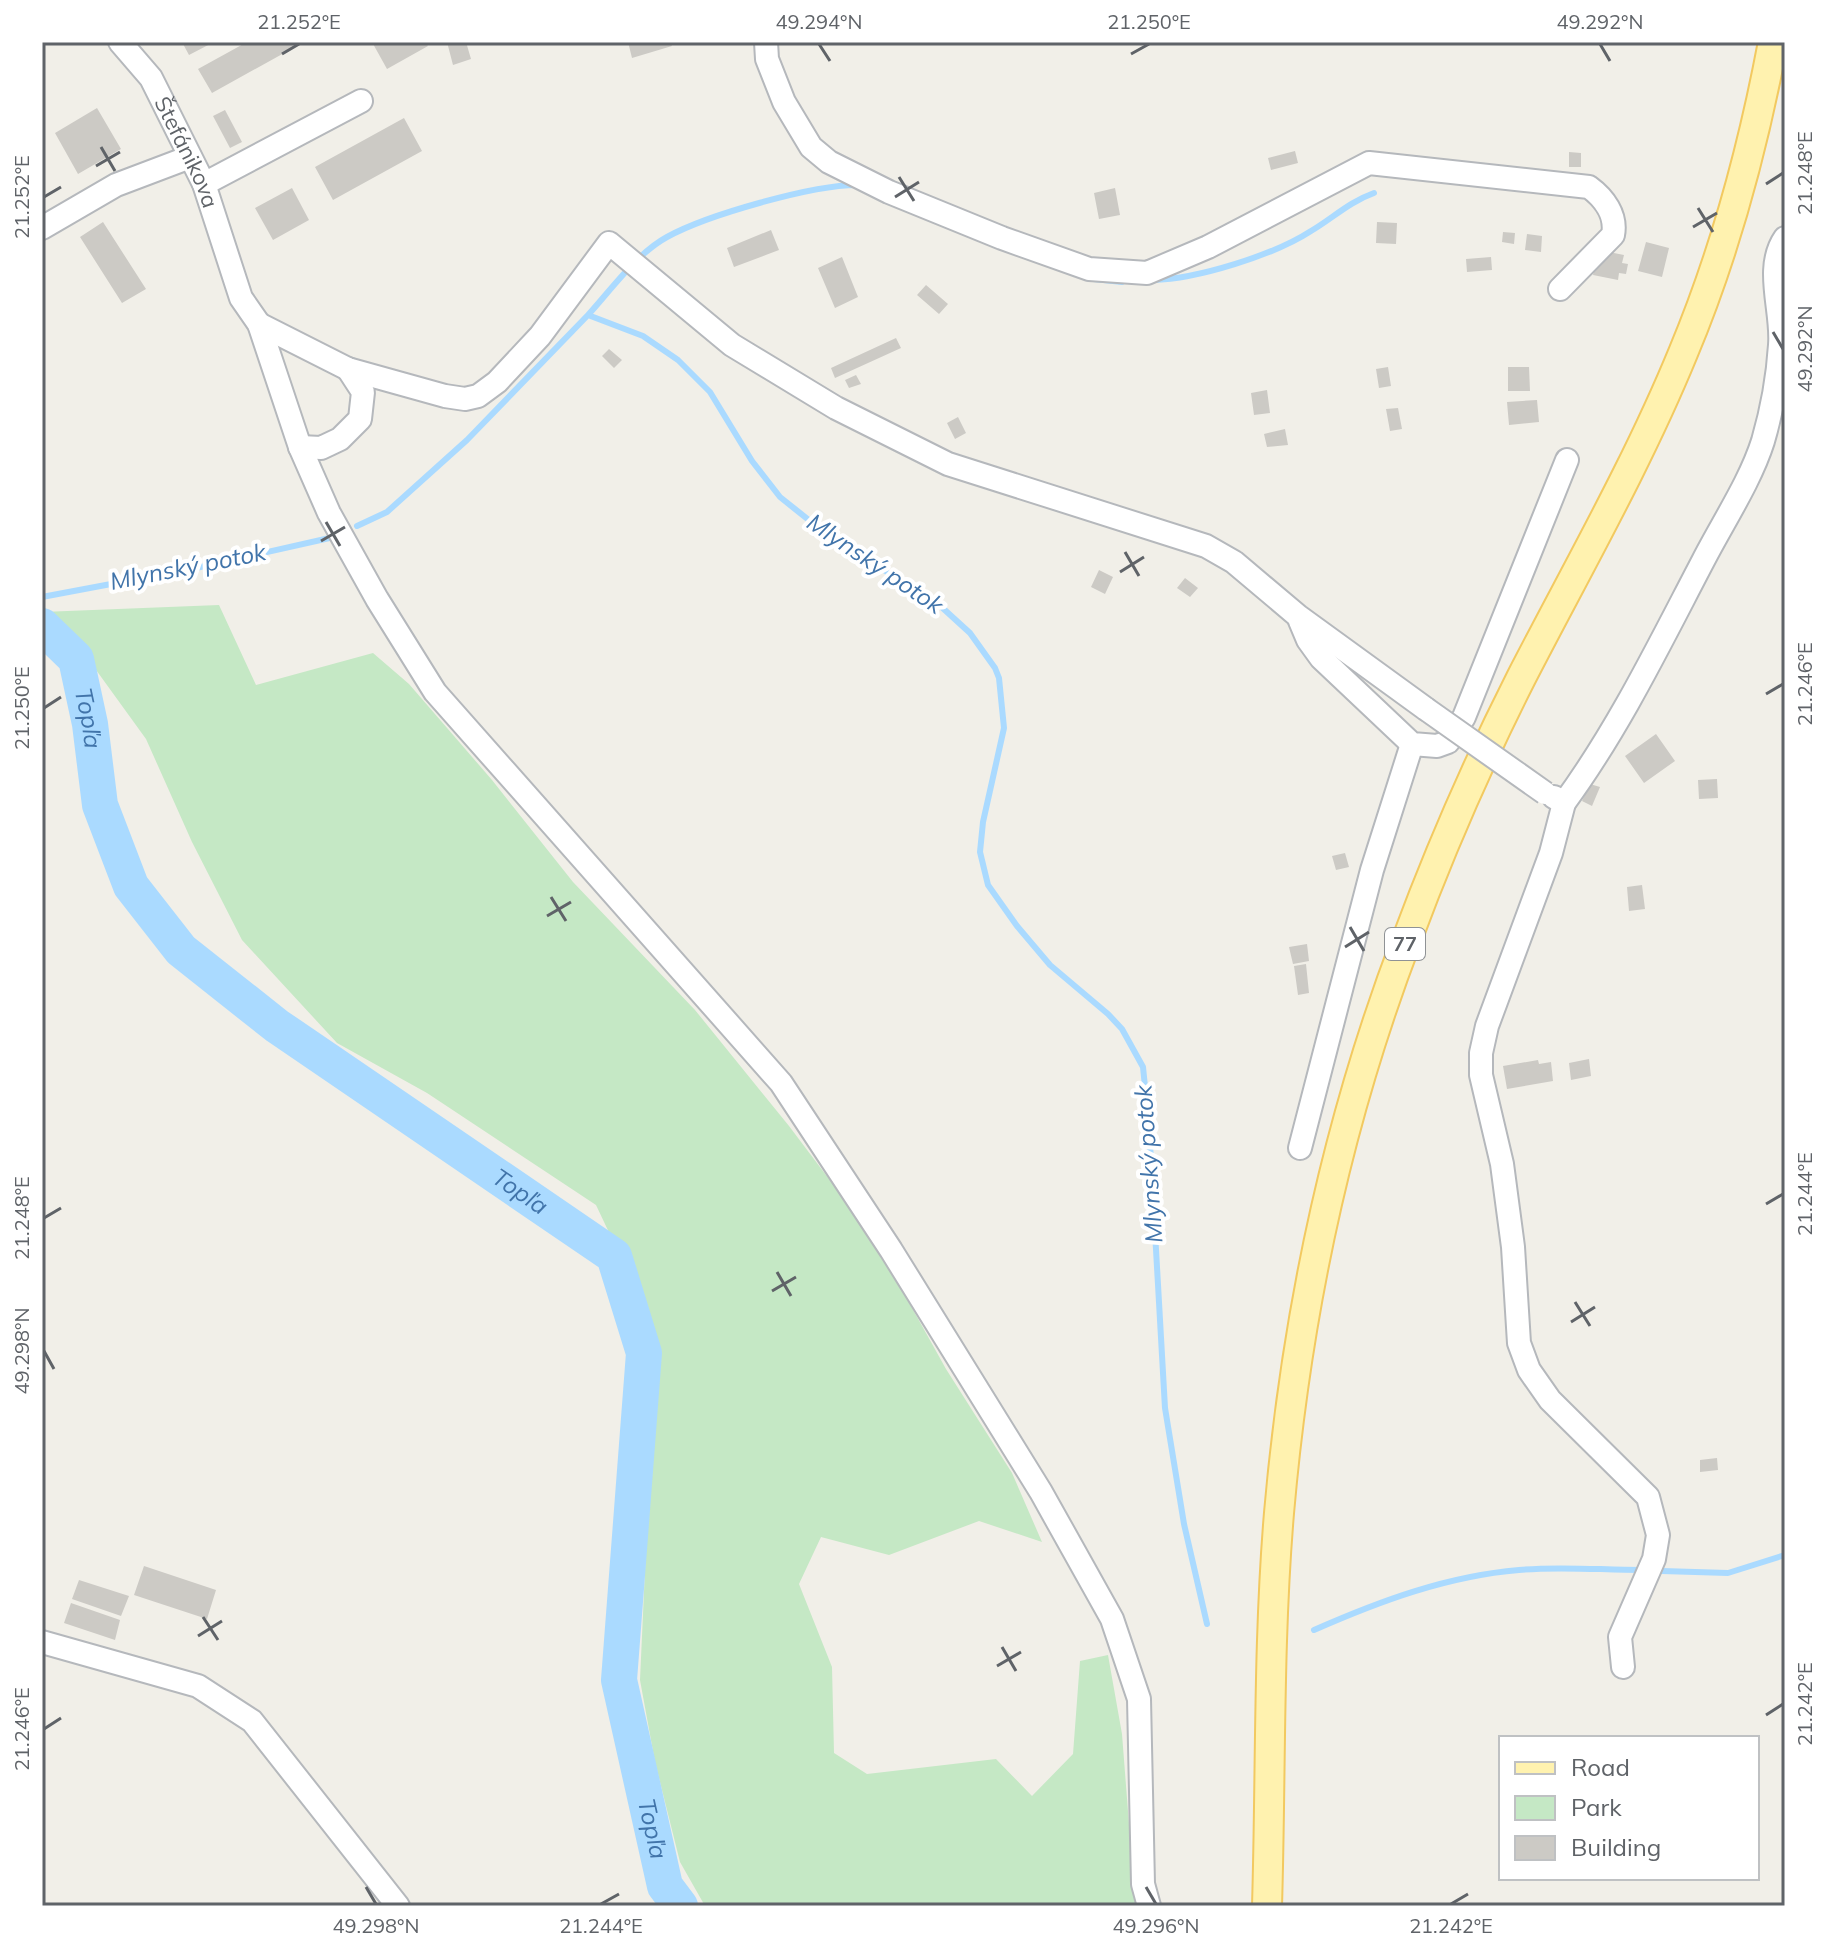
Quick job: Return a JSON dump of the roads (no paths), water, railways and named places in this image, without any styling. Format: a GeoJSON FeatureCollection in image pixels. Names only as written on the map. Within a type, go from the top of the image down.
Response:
{"type":"FeatureCollection","features":[{"type":"Feature","properties":{"kind":"main road","name":"77"},"geometry":{"type":"LineString","coordinates":[[1267,1906],[1273,1624],[1288,1425],[1321,1235],[1344,1135],[1371,1040],[1406,941],[1476,770],[1640,449],[1684,352],[1740,187],[1760,112],[1773,42]]}},
{"type":"Feature","properties":{"kind":"street","name":"Štefánikova"},"geometry":{"type":"LineString","coordinates":[[120,42],[151,78],[204,184],[241,298],[259,324],[300,447],[341,534],[435,692],[781,1083],[891,1250],[1041,1492],[1112,1619],[1139,1699],[1143,1884],[1149,1906]]}},
{"type":"Feature","properties":{"kind":"street"},"geometry":{"type":"LineString","coordinates":[[766,42],[767,59],[784,102],[811,147],[829,162],[889,192],[959,221],[1089,269],[1147,273],[1208,247],[1369,163],[1589,187],[1610,210],[1615,226],[1613,235],[1560,289]]}},
{"type":"Feature","properties":{"kind":"street"},"geometry":{"type":"LineString","coordinates":[[204,184],[361,101]]}},
{"type":"Feature","properties":{"kind":"street"},"geometry":{"type":"LineString","coordinates":[[42,228],[116,185],[190,157]]}},
{"type":"Feature","properties":{"kind":"street"},"geometry":{"type":"LineString","coordinates":[[1623,1667],[1620,1637],[1654,1559],[1658,1535],[1648,1497],[1550,1400],[1529,1370],[1519,1343],[1513,1247],[1502,1164],[1481,1075],[1481,1053],[1487,1026],[1551,853],[1555,798],[1590,766],[1655,653],[1761,445],[1772,407],[1781,343],[1775,256],[1785,238]]}},
{"type":"Feature","properties":{"kind":"street"},"geometry":{"type":"LineString","coordinates":[[259,324],[348,369],[445,396],[465,399],[478,396],[497,382],[540,336],[609,243],[732,345],[836,408],[948,464],[1206,546],[1234,562],[1298,616],[1555,798]]}},
{"type":"Feature","properties":{"kind":"street"},"geometry":{"type":"LineString","coordinates":[[300,447],[321,448],[330,444],[340,439],[360,419],[363,392],[348,369]]}},
{"type":"Feature","properties":{"kind":"street"},"geometry":{"type":"LineString","coordinates":[[1298,616],[1308,640],[1321,658],[1412,744],[1437,746],[1448,742],[1464,717],[1567,460]]}},
{"type":"Feature","properties":{"kind":"street"},"geometry":{"type":"LineString","coordinates":[[1300,1148],[1372,870],[1412,744]]}},
{"type":"Feature","properties":{"kind":"street"},"geometry":{"type":"LineString","coordinates":[[42,1642],[198,1686],[252,1721],[398,1906]]}},
{"type":"Feature","properties":{"kind":"waterway"},"geometry":{"type":"LineString","coordinates":[[588,315],[634,263],[656,244],[685,228],[760,203],[814,190],[857,185]]}},
{"type":"Feature","properties":{"kind":"waterway"},"geometry":{"type":"LineString","coordinates":[[1153,280],[1213,270],[1277,249],[1374,193]]}},
{"type":"Feature","properties":{"kind":"waterway"},"geometry":{"type":"LineString","coordinates":[[1094,279],[1122,282]]}},
{"type":"Feature","properties":{"kind":"waterway","name":"Mlynský potok"},"geometry":{"type":"LineString","coordinates":[[357,526],[387,512],[467,440],[588,315],[643,336],[678,360],[710,392],[752,461],[780,497],[830,537],[936,602],[970,633],[999,678],[1004,728],[983,822],[980,852],[988,885],[1050,965],[1122,1029],[1143,1067],[1165,1408],[1184,1524],[1207,1624]]}},
{"type":"Feature","properties":{"kind":"waterway","name":"Mlynský potok"},"geometry":{"type":"LineString","coordinates":[[42,597],[196,568],[334,537]]}},
{"type":"Feature","properties":{"kind":"waterway","name":"Topľa"},"geometry":{"type":"LineString","coordinates":[[42,626],[76,659],[90,724],[100,805],[131,886],[181,950],[277,1026],[614,1256],[644,1353],[619,1680],[665,1886],[680,1906]]}},
{"type":"Feature","properties":{"kind":"waterway","name":"Mlynský potok"},"geometry":{"type":"LineString","coordinates":[[1662,1571],[1728,1573],[1785,1555]]}},
{"type":"Feature","properties":{"kind":"waterway","name":"Mlynský potok"},"geometry":{"type":"LineString","coordinates":[[1314,1630],[1389,1600],[1440,1584],[1492,1573],[1565,1568],[1642,1570]]}}]}
